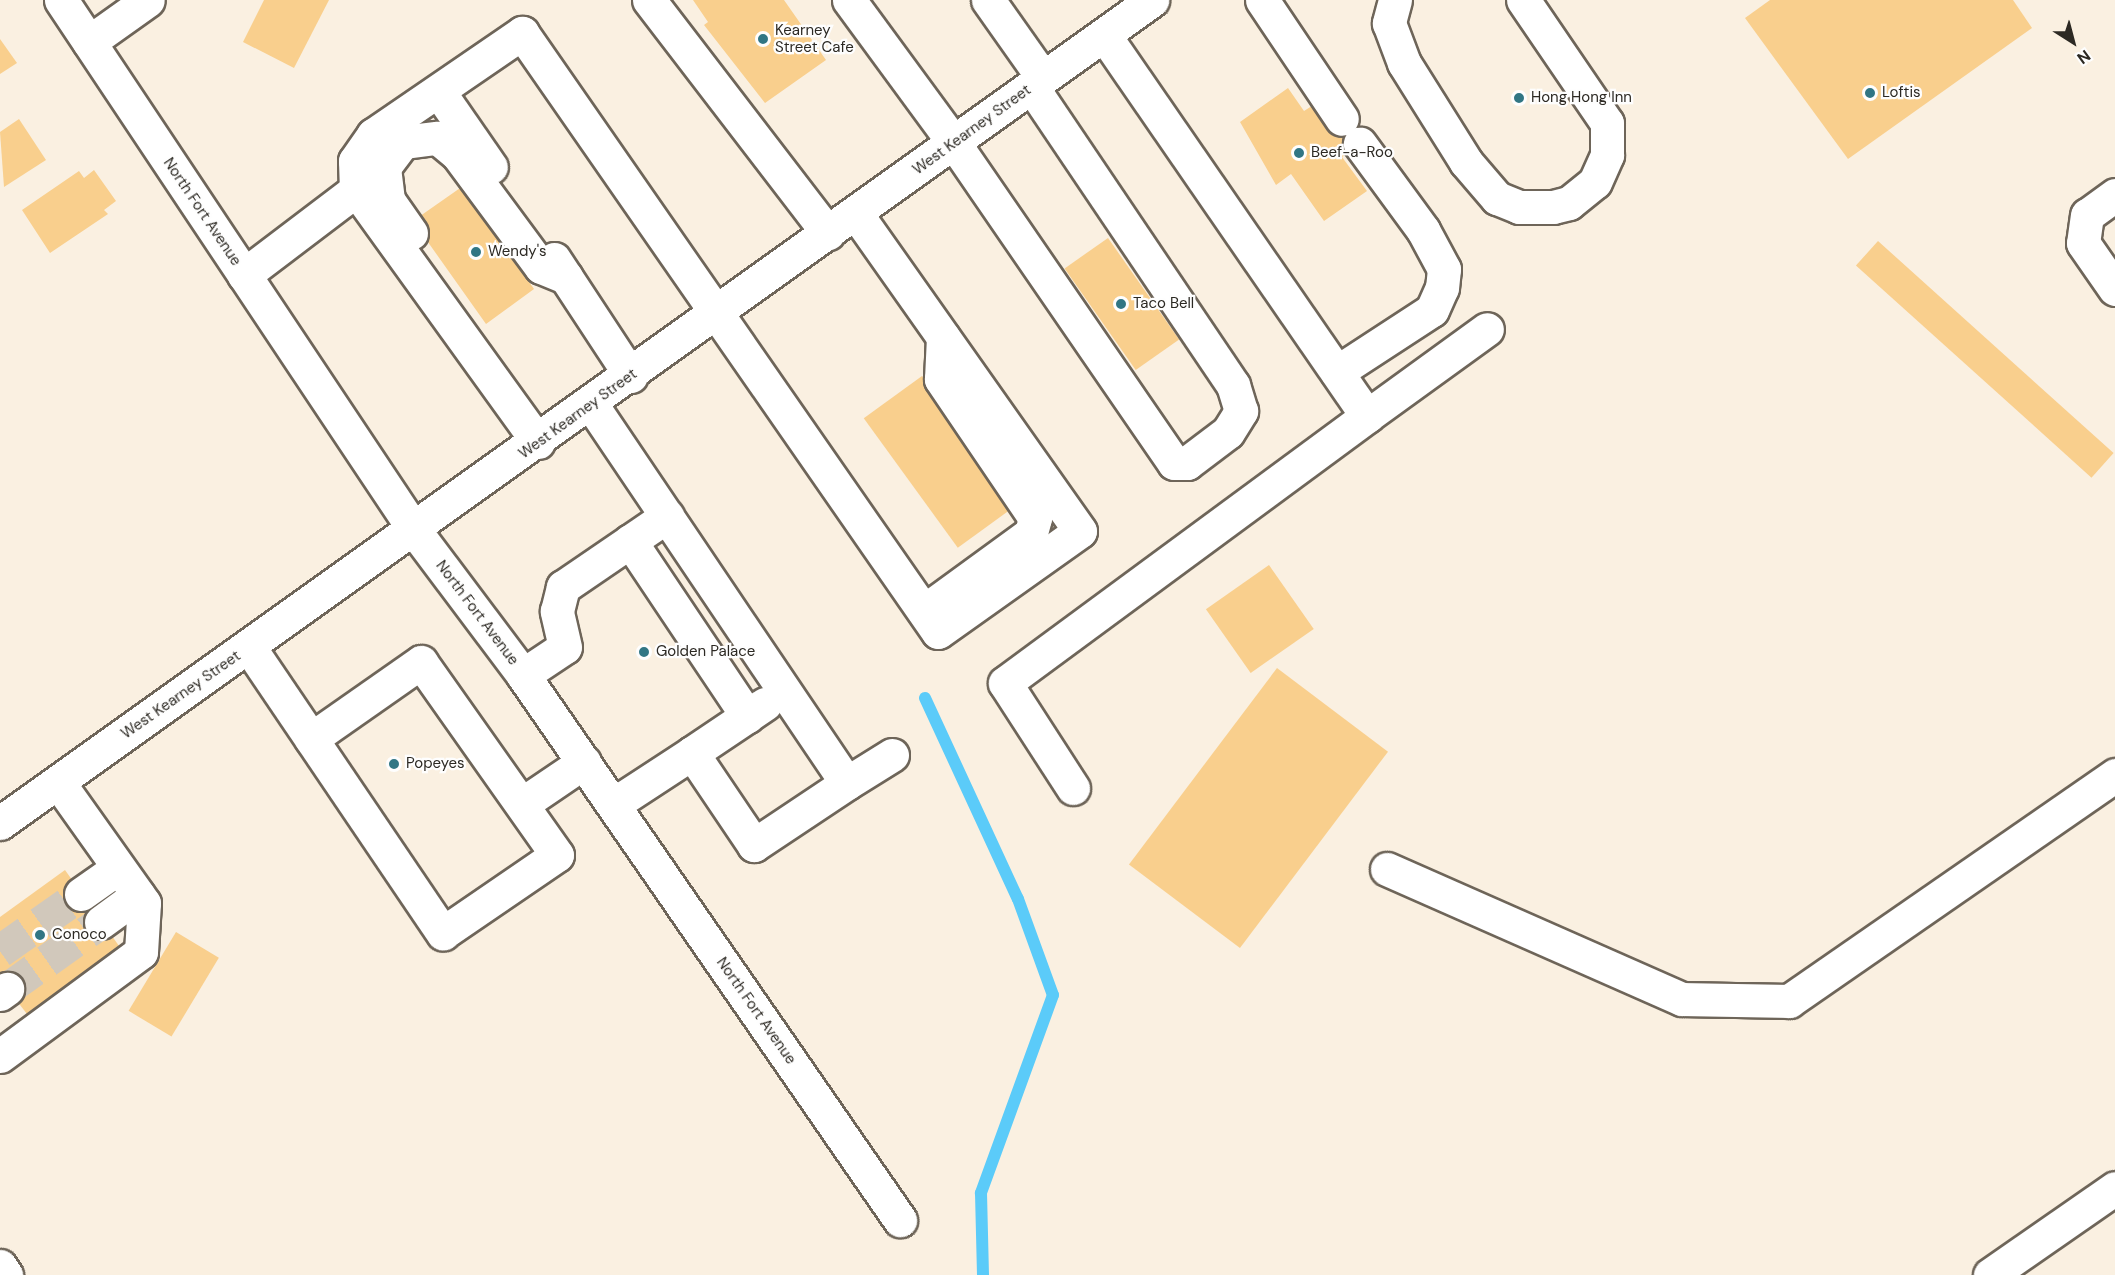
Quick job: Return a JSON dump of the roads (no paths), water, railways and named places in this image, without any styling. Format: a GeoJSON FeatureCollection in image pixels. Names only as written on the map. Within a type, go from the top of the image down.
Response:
{"type":"FeatureCollection","features":[{"type":"Feature","properties":{"kind":"street","name":"North Fort Avenue"},"geometry":{"type":"LineString","coordinates":[[61,0],[415,531],[523,675],[614,804],[900,1220]]}},
{"type":"Feature","properties":{"kind":"street"},"geometry":{"type":"LineString","coordinates":[[89,42],[148,0]]}},
{"type":"Feature","properties":{"kind":"street"},"geometry":{"type":"LineString","coordinates":[[649,0],[828,233]]}},
{"type":"Feature","properties":{"kind":"street"},"geometry":{"type":"LineString","coordinates":[[675,0],[737,89],[750,112],[750,132]]}},
{"type":"Feature","properties":{"kind":"street"},"geometry":{"type":"LineString","coordinates":[[849,0],[954,143],[1174,463],[1203,454],[1228,432],[1241,411],[1233,385],[1037,82],[988,0]]}},
{"type":"Feature","properties":{"kind":"street","name":"West Kearney Street"},"geometry":{"type":"LineString","coordinates":[[0,823],[415,531],[1152,0]]}},
{"type":"Feature","properties":{"kind":"street"},"geometry":{"type":"LineString","coordinates":[[1262,0],[1351,131],[1423,230],[1444,269],[1442,288],[1432,310],[1337,372]]}},
{"type":"Feature","properties":{"kind":"street"},"geometry":{"type":"LineString","coordinates":[[1395,0],[1389,23],[1404,63],[1466,162],[1497,198],[1519,207],[1553,207],[1569,203],[1595,182],[1607,155],[1606,123],[1523,0]]}},
{"type":"Feature","properties":{"kind":"street"},"geometry":{"type":"LineString","coordinates":[[538,442],[356,190],[355,161],[374,135],[522,33],[714,316],[938,632],[1080,531],[856,214]]}},
{"type":"Feature","properties":{"kind":"street"},"geometry":{"type":"LineString","coordinates":[[1104,35],[1367,416]]}},
{"type":"Feature","properties":{"kind":"street"},"geometry":{"type":"LineString","coordinates":[[439,92],[631,376]]}},
{"type":"Feature","properties":{"kind":"street"},"geometry":{"type":"LineString","coordinates":[[457,331],[449,292],[388,200],[384,167],[403,142],[438,138],[458,155],[541,267],[566,277]]}},
{"type":"Feature","properties":{"kind":"street"},"geometry":{"type":"LineString","coordinates":[[244,275],[356,190]]}},
{"type":"Feature","properties":{"kind":"street"},"geometry":{"type":"LineString","coordinates":[[2115,195],[2087,215],[2083,243],[2115,289]]}},
{"type":"Feature","properties":{"kind":"street"},"geometry":{"type":"LineString","coordinates":[[1072,788],[1005,683],[1487,329]]}},
{"type":"Feature","properties":{"kind":"street"},"geometry":{"type":"LineString","coordinates":[[924,611],[1030,532],[1035,518],[941,380],[943,337]]}},
{"type":"Feature","properties":{"kind":"street"},"geometry":{"type":"LineString","coordinates":[[591,404],[847,783]]}},
{"type":"Feature","properties":{"kind":"street"},"geometry":{"type":"LineString","coordinates":[[523,675],[565,647],[558,611],[563,587],[667,516]]}},
{"type":"Feature","properties":{"kind":"street"},"geometry":{"type":"LineString","coordinates":[[630,541],[747,716]]}},
{"type":"Feature","properties":{"kind":"street"},"geometry":{"type":"LineString","coordinates":[[249,647],[311,739],[443,933],[557,855],[421,662],[311,739]]}},
{"type":"Feature","properties":{"kind":"street"},"geometry":{"type":"LineString","coordinates":[[614,804],[784,691]]}},
{"type":"Feature","properties":{"kind":"street"},"geometry":{"type":"LineString","coordinates":[[692,753],[754,845],[892,755]]}},
{"type":"Feature","properties":{"kind":"street"},"geometry":{"type":"LineString","coordinates":[[522,804],[584,762]]}},
{"type":"Feature","properties":{"kind":"street"},"geometry":{"type":"LineString","coordinates":[[1387,868],[1682,999],[1789,1001],[2115,775]]}},
{"type":"Feature","properties":{"kind":"street"},"geometry":{"type":"LineString","coordinates":[[0,1056],[141,952],[144,903],[58,782]]}},
{"type":"Feature","properties":{"kind":"street"},"geometry":{"type":"LineString","coordinates":[[81,894],[118,868]]}},
{"type":"Feature","properties":{"kind":"street"},"geometry":{"type":"LineString","coordinates":[[101,922],[138,895]]}},
{"type":"Feature","properties":{"kind":"street"},"geometry":{"type":"LineString","coordinates":[[1990,1275],[2115,1188]]}},
{"type":"Feature","properties":{"kind":"street"},"geometry":{"type":"LineString","coordinates":[[0,1266],[6,1275]]}},
{"type":"Feature","properties":{"kind":"waterway"},"geometry":{"type":"LineString","coordinates":[[925,698],[1018,899],[1053,995],[981,1193],[983,1275]]}},
{"type":"Feature","properties":{"kind":"tunnel"},"geometry":{"type":"LineString","coordinates":[[0,951],[81,894]]}},
{"type":"Feature","properties":{"kind":"tunnel"},"geometry":{"type":"LineString","coordinates":[[7,989],[101,922]]}},
{"type":"Feature","properties":{"kind":"place","name":"Kearney Street Cafe"},"geometry":{"type":"Point","coordinates":[763,39]}},
{"type":"Feature","properties":{"kind":"place","name":"Loftis"},"geometry":{"type":"Point","coordinates":[1870,93]}},
{"type":"Feature","properties":{"kind":"place","name":"Hong Hong Inn"},"geometry":{"type":"Point","coordinates":[1519,98]}},
{"type":"Feature","properties":{"kind":"place","name":"Beef-a-Roo"},"geometry":{"type":"Point","coordinates":[1299,153]}},
{"type":"Feature","properties":{"kind":"place","name":"Wendy's"},"geometry":{"type":"Point","coordinates":[476,252]}},
{"type":"Feature","properties":{"kind":"place","name":"Taco Bell"},"geometry":{"type":"Point","coordinates":[1121,304]}},
{"type":"Feature","properties":{"kind":"place","name":"Golden Palace"},"geometry":{"type":"Point","coordinates":[644,652]}},
{"type":"Feature","properties":{"kind":"place","name":"Popeyes"},"geometry":{"type":"Point","coordinates":[394,764]}},
{"type":"Feature","properties":{"kind":"place","name":"Conoco"},"geometry":{"type":"Point","coordinates":[40,935]}}]}
